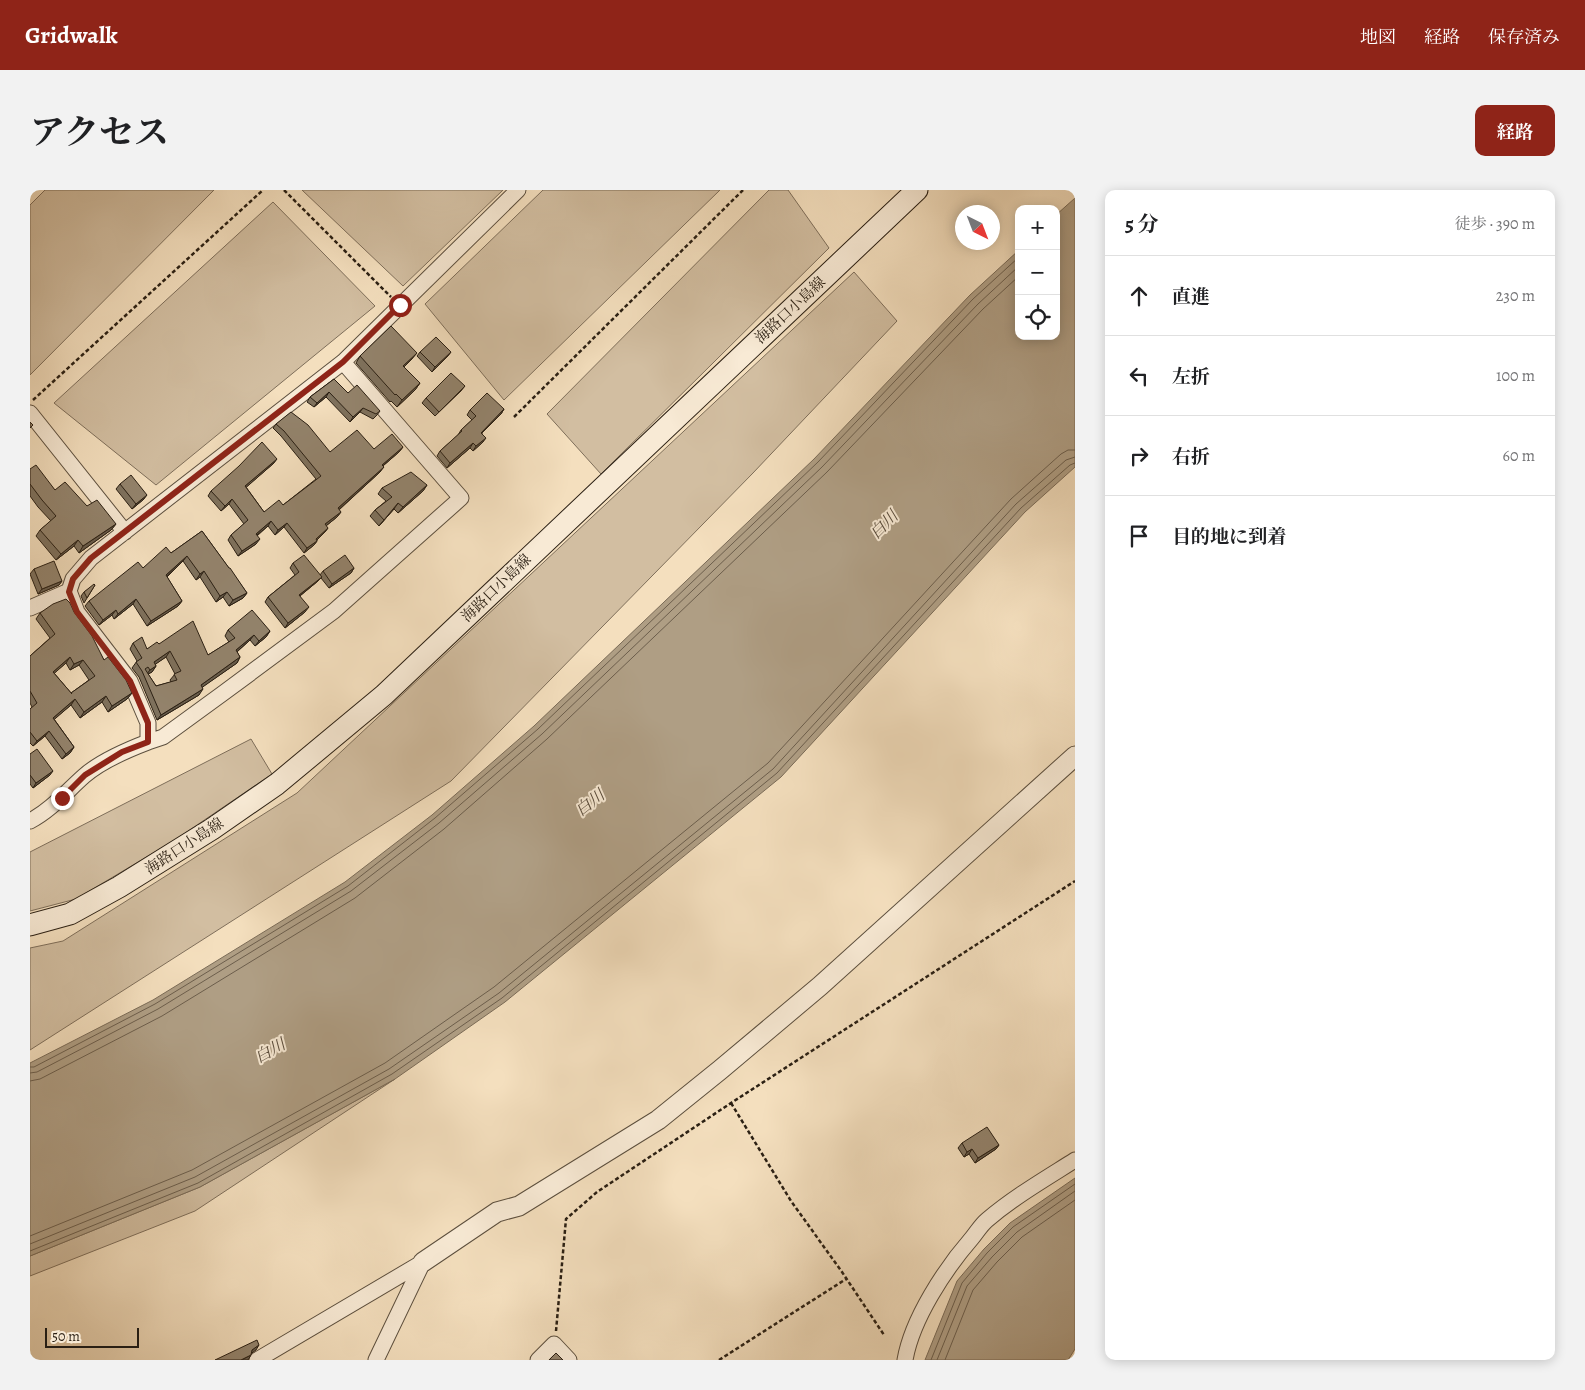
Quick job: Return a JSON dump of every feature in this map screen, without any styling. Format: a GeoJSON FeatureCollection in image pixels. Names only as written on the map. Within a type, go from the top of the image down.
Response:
{"type":"FeatureCollection","features":[{"type":"Feature","properties":{"kind":"main road","name":"海路口小島線"},"geometry":{"type":"LineString","coordinates":[[30,925],[70,914],[119,888],[212,829],[276,784],[376,702],[917,190]]}},
{"type":"Feature","properties":{"kind":"street"},"geometry":{"type":"LineString","coordinates":[[148,742],[148,723],[130,681],[77,612],[69,592],[73,579],[91,558],[343,362],[518,190]]}},
{"type":"Feature","properties":{"kind":"street"},"geometry":{"type":"LineString","coordinates":[[30,821],[62,798],[85,775],[122,752],[163,737],[334,611],[461,498],[343,362]]}},
{"type":"Feature","properties":{"kind":"street"},"geometry":{"type":"LineString","coordinates":[[30,413],[126,532]]}},
{"type":"Feature","properties":{"kind":"street"},"geometry":{"type":"LineString","coordinates":[[30,608],[69,592]]}},
{"type":"Feature","properties":{"kind":"street"},"geometry":{"type":"LineString","coordinates":[[257,1360],[423,1262],[497,1212],[519,1206],[658,1120],[820,986],[1075,756]]}},
{"type":"Feature","properties":{"kind":"street"},"geometry":{"type":"LineString","coordinates":[[904,1360],[922,1312],[946,1270],[986,1221],[1026,1191],[1075,1160]]}},
{"type":"Feature","properties":{"kind":"street"},"geometry":{"type":"LineString","coordinates":[[376,1360],[423,1262]]}},
{"type":"Feature","properties":{"kind":"street"},"geometry":{"type":"LineString","coordinates":[[538,1360],[554,1344],[569,1360]]}},
{"type":"Feature","properties":{"kind":"path"},"geometry":{"type":"LineString","coordinates":[[30,403],[263,190]]}},
{"type":"Feature","properties":{"kind":"path"},"geometry":{"type":"LineString","coordinates":[[284,190],[400,305]]}},
{"type":"Feature","properties":{"kind":"path"},"geometry":{"type":"LineString","coordinates":[[514,417],[743,190]]}},
{"type":"Feature","properties":{"kind":"path"},"geometry":{"type":"LineString","coordinates":[[554,1344],[566,1219],[597,1192],[731,1103],[1075,881]]}},
{"type":"Feature","properties":{"kind":"path"},"geometry":{"type":"LineString","coordinates":[[731,1103],[790,1201],[846,1278],[884,1335]]}},
{"type":"Feature","properties":{"kind":"path"},"geometry":{"type":"LineString","coordinates":[[719,1360],[846,1278]]}},
{"type":"Feature","properties":{"kind":"shaded area"},"geometry":{"type":"Polygon","coordinates":[[[45,190],[214,190],[30,375],[30,205],[45,190]]]}},
{"type":"Feature","properties":{"kind":"shaded area"},"geometry":{"type":"Polygon","coordinates":[[[302,190],[503,190],[403,286],[302,190]]]}},
{"type":"Feature","properties":{"kind":"shaded area"},"geometry":{"type":"Polygon","coordinates":[[[543,190],[720,190],[504,400],[425,304],[543,190]]]}},
{"type":"Feature","properties":{"kind":"shaded area"},"geometry":{"type":"Polygon","coordinates":[[[769,190],[788,190],[829,248],[601,474],[547,414],[769,190]]]}},
{"type":"Feature","properties":{"kind":"shaded area"},"geometry":{"type":"Polygon","coordinates":[[[273,202],[375,306],[156,485],[54,403],[273,202]]]}},
{"type":"Feature","properties":{"kind":"shaded area"},"geometry":{"type":"Polygon","coordinates":[[[854,272],[897,321],[753,473],[451,781],[30,1050],[30,948],[63,941],[297,793],[854,272]]]}},
{"type":"Feature","properties":{"kind":"shaded area"},"geometry":{"type":"Polygon","coordinates":[[[251,739],[272,774],[175,840],[76,899],[30,911],[30,852],[251,739]]]}},
{"type":"Feature","properties":{"kind":"shaded area"},"geometry":{"type":"Polygon","coordinates":[[[395,1079],[195,1211],[30,1276],[30,1256],[200,1187],[395,1079]]]}},
{"type":"Feature","properties":{"kind":"water","name":"白川"},"geometry":{"type":"Polygon","coordinates":[[[1075,198],[1075,467],[1025,512],[781,777],[505,1002],[395,1079],[200,1187],[30,1256],[30,1063],[153,1000],[345,882],[432,815],[534,726],[814,459],[970,295],[1015,254],[1015,340],[1060,340],[1060,211],[1075,198]]]}},
{"type":"Feature","properties":{"kind":"water"},"geometry":{"type":"Polygon","coordinates":[[[1075,1178],[1075,1349],[1068,1360],[925,1360],[957,1281],[984,1249],[1010,1223],[1075,1178]]]}},
{"type":"Feature","properties":{"kind":"building"},"geometry":{"type":"Polygon","coordinates":[[[391,326],[417,353],[403,366],[420,383],[402,400],[395,395],[360,356],[391,326]]]}},
{"type":"Feature","properties":{"kind":"building"},"geometry":{"type":"Polygon","coordinates":[[[436,337],[451,352],[435,367],[420,352],[436,337]]]}},
{"type":"Feature","properties":{"kind":"building"},"geometry":{"type":"Polygon","coordinates":[[[451,373],[465,386],[439,412],[426,398],[451,373]]]}},
{"type":"Feature","properties":{"kind":"building"},"geometry":{"type":"Polygon","coordinates":[[[334,379],[348,393],[357,385],[380,411],[376,414],[363,408],[353,417],[329,392],[317,403],[310,397],[334,379]]]}},
{"type":"Feature","properties":{"kind":"building"},"geometry":{"type":"Polygon","coordinates":[[[487,393],[504,409],[481,433],[486,438],[476,446],[473,443],[450,463],[440,451],[476,416],[470,410],[487,393]]]}},
{"type":"Feature","properties":{"kind":"building"},"geometry":{"type":"Polygon","coordinates":[[[291,412],[308,425],[330,452],[357,430],[374,449],[392,434],[403,447],[382,465],[384,467],[338,508],[341,512],[325,524],[328,528],[316,539],[317,541],[307,548],[287,523],[278,530],[271,521],[256,534],[260,539],[242,551],[231,535],[248,520],[232,499],[225,506],[211,491],[262,442],[277,459],[245,486],[264,512],[279,500],[283,505],[321,476],[276,424],[291,412]]]}},
{"type":"Feature","properties":{"kind":"building"},"geometry":{"type":"Polygon","coordinates":[[[36,465],[55,490],[65,482],[87,506],[97,500],[116,524],[83,546],[78,540],[61,554],[40,530],[56,516],[30,484],[30,469],[36,465]]]}},
{"type":"Feature","properties":{"kind":"building"},"geometry":{"type":"Polygon","coordinates":[[[411,472],[427,485],[403,507],[398,503],[384,520],[375,510],[392,497],[382,488],[411,472]]]}},
{"type":"Feature","properties":{"kind":"building"},"geometry":{"type":"Polygon","coordinates":[[[131,475],[147,495],[136,504],[120,484],[131,475]]]}},
{"type":"Feature","properties":{"kind":"building"},"geometry":{"type":"Polygon","coordinates":[[[202,531],[247,593],[233,600],[227,592],[220,596],[204,571],[200,574],[187,556],[166,575],[182,601],[151,621],[136,599],[118,614],[116,610],[103,620],[89,601],[138,562],[143,568],[166,547],[171,553],[202,531]]]}},
{"type":"Feature","properties":{"kind":"building"},"geometry":{"type":"Polygon","coordinates":[[[304,555],[322,577],[299,595],[309,607],[288,623],[268,597],[299,572],[293,563],[304,555]]]}},
{"type":"Feature","properties":{"kind":"building"},"geometry":{"type":"Polygon","coordinates":[[[345,555],[354,568],[332,584],[323,571],[345,555]]]}},
{"type":"Feature","properties":{"kind":"building"},"geometry":{"type":"Polygon","coordinates":[[[54,561],[62,581],[42,589],[34,569],[54,561]]]}},
{"type":"Feature","properties":{"kind":"building"},"geometry":{"type":"Polygon","coordinates":[[[95,585],[87,598],[84,592],[95,585]]]}},
{"type":"Feature","properties":{"kind":"building"},"geometry":{"type":"Polygon","coordinates":[[[66,599],[70,603],[74,612],[92,636],[104,660],[108,657],[126,680],[132,693],[112,706],[106,696],[84,712],[75,699],[53,718],[74,747],[66,754],[49,731],[37,741],[30,732],[30,709],[37,703],[30,691],[30,656],[55,634],[40,613],[53,604],[66,599]],[[70,657],[53,672],[71,693],[95,676],[83,660],[74,664],[70,657]]]}},
{"type":"Feature","properties":{"kind":"building"},"geometry":{"type":"Polygon","coordinates":[[[252,610],[270,631],[259,641],[254,635],[236,650],[240,657],[201,685],[203,689],[161,715],[142,671],[136,662],[142,658],[133,643],[142,637],[147,649],[157,642],[159,644],[193,621],[208,655],[235,638],[228,630],[252,610]],[[170,651],[154,662],[156,666],[150,670],[148,667],[145,669],[156,686],[177,680],[174,674],[181,671],[170,651]]]}},
{"type":"Feature","properties":{"kind":"building"},"geometry":{"type":"Polygon","coordinates":[[[37,749],[53,771],[36,783],[30,775],[30,754],[37,749]]]}},
{"type":"Feature","properties":{"kind":"building"},"geometry":{"type":"Polygon","coordinates":[[[987,1127],[999,1145],[978,1158],[972,1149],[967,1152],[962,1143],[987,1127]]]}},
{"type":"Feature","properties":{"kind":"building"},"geometry":{"type":"Polygon","coordinates":[[[257,1340],[259,1345],[252,1350],[251,1355],[241,1360],[215,1360],[257,1340]]]}},
{"type":"Feature","properties":{"kind":"building"},"geometry":{"type":"Polygon","coordinates":[[[556,1353],[563,1360],[549,1360],[556,1353]]]}},
{"type":"Feature","properties":{"kind":"route"},"geometry":{"type":"LineString","coordinates":[[62,798],[85,775],[122,752],[148,742],[148,723],[130,681],[77,612],[69,592],[73,579],[91,558],[343,362],[400,305]]}}]}
